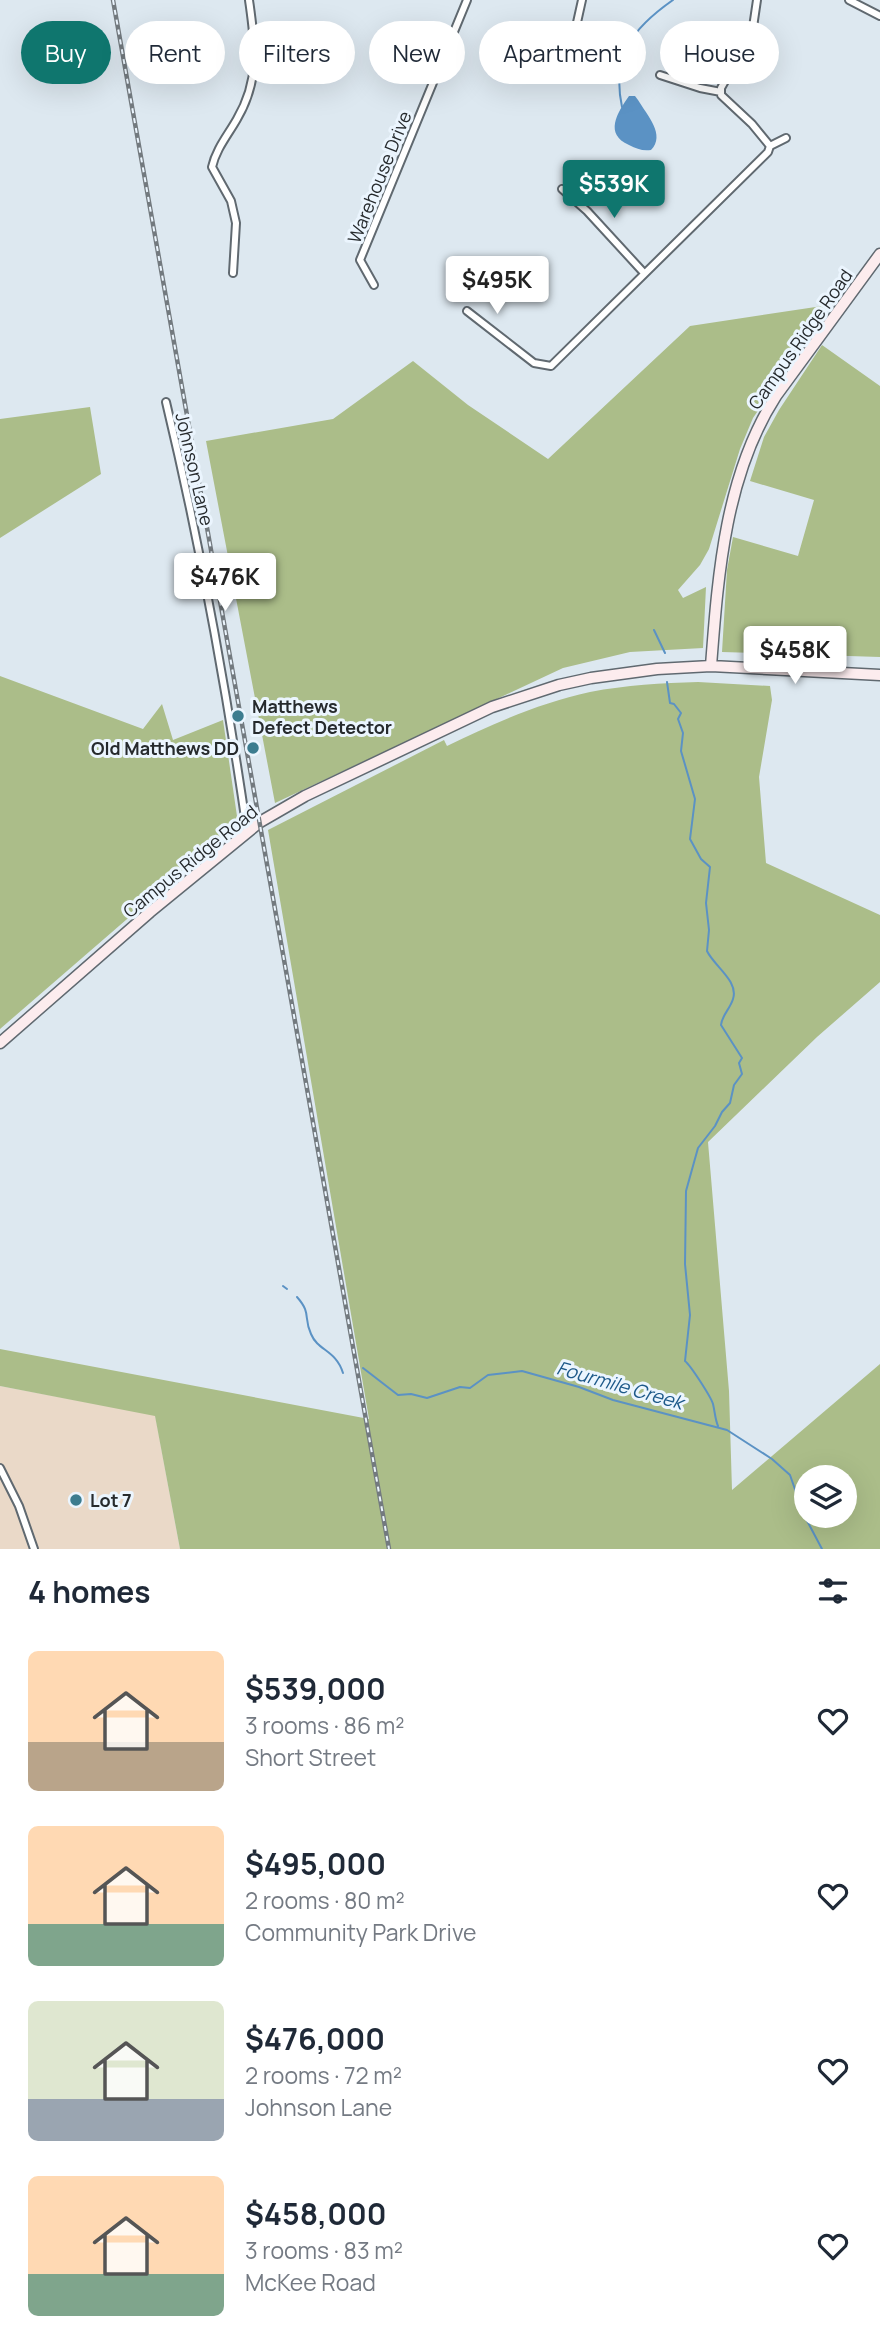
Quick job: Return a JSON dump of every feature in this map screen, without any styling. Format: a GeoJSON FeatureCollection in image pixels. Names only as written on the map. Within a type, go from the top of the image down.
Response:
{"type":"FeatureCollection","features":[{"type":"Feature","properties":{"kind":"street"},"geometry":{"type":"LineString","coordinates":[[233,272],[236,223],[231,201],[212,167],[214,155],[239,116],[254,75],[256,48],[249,0]]}},
{"type":"Feature","properties":{"kind":"street","name":"Warehouse Drive"},"geometry":{"type":"LineString","coordinates":[[374,285],[360,260],[467,0]]}},
{"type":"Feature","properties":{"kind":"street"},"geometry":{"type":"LineString","coordinates":[[577,21],[582,0]]}},
{"type":"Feature","properties":{"kind":"street"},"geometry":{"type":"LineString","coordinates":[[757,0],[752,34],[721,92],[770,146]]}},
{"type":"Feature","properties":{"kind":"street"},"geometry":{"type":"LineString","coordinates":[[849,0],[878,15],[880,5]]}},
{"type":"Feature","properties":{"kind":"street"},"geometry":{"type":"LineString","coordinates":[[688,84],[721,92]]}},
{"type":"Feature","properties":{"kind":"street"},"geometry":{"type":"LineString","coordinates":[[467,311],[534,363],[551,366],[768,152],[770,146],[786,138]]}},
{"type":"Feature","properties":{"kind":"street"},"geometry":{"type":"LineString","coordinates":[[562,189],[587,211],[644,273]]}},
{"type":"Feature","properties":{"kind":"street","name":"Campus Ridge Road"},"geometry":{"type":"LineString","coordinates":[[0,1043],[247,831],[305,796],[492,707],[525,695],[609,675],[711,666],[721,556],[751,440],[776,396],[880,254]]}},
{"type":"Feature","properties":{"kind":"street","name":"Johnson Lane"},"geometry":{"type":"LineString","coordinates":[[166,402],[191,507],[247,831]]}},
{"type":"Feature","properties":{"kind":"street"},"geometry":{"type":"LineString","coordinates":[[711,666],[880,675]]}},
{"type":"Feature","properties":{"kind":"street"},"geometry":{"type":"LineString","coordinates":[[0,1468],[19,1506],[34,1549]]}},
{"type":"Feature","properties":{"kind":"shaded area"},"geometry":{"type":"Polygon","coordinates":[[[0,1386],[155,1415],[180,1549],[0,1549],[0,1386]]]}},
{"type":"Feature","properties":{"kind":"green space"},"geometry":{"type":"Polygon","coordinates":[[[829,305],[753,418],[740,449],[709,549],[700,565],[678,590],[683,598],[706,587],[703,648],[630,652],[563,668],[275,803],[206,441],[333,419],[413,361],[468,405],[548,459],[690,326],[829,305]]]}},
{"type":"Feature","properties":{"kind":"green space"},"geometry":{"type":"Polygon","coordinates":[[[822,345],[880,386],[880,657],[722,652],[727,570],[733,537],[798,556],[814,500],[750,481],[764,437],[822,345]]]}},
{"type":"Feature","properties":{"kind":"green space"},"geometry":{"type":"Polygon","coordinates":[[[90,407],[101,474],[0,538],[0,419],[90,407]]]}},
{"type":"Feature","properties":{"kind":"green space"},"geometry":{"type":"Polygon","coordinates":[[[0,676],[143,729],[162,704],[173,740],[223,720],[238,823],[0,1029],[0,676]]]}},
{"type":"Feature","properties":{"kind":"green space"},"geometry":{"type":"Polygon","coordinates":[[[698,682],[770,686],[772,700],[759,777],[766,863],[880,915],[880,982],[817,1037],[708,1142],[729,1391],[732,1490],[880,1364],[880,1549],[180,1549],[155,1416],[0,1386],[0,1349],[369,1419],[268,830],[444,740],[447,746],[534,708],[590,692],[631,686],[698,682]]]}},
{"type":"Feature","properties":{"kind":"water"},"geometry":{"type":"Polygon","coordinates":[[[629,96],[635,96],[654,125],[657,138],[651,150],[635,148],[617,135],[617,116],[629,96]]]}},
{"type":"Feature","properties":{"kind":"waterway"},"geometry":{"type":"LineString","coordinates":[[622,107],[620,72],[628,44],[647,21],[673,0]]}},
{"type":"Feature","properties":{"kind":"waterway"},"geometry":{"type":"LineString","coordinates":[[654,630],[665,653]]}},
{"type":"Feature","properties":{"kind":"waterway"},"geometry":{"type":"LineString","coordinates":[[667,682],[670,703],[681,713],[678,719],[683,733],[681,751],[695,799],[690,839],[701,859],[710,867],[706,903],[709,930],[707,951],[729,980],[734,992],[732,1003],[721,1025],[742,1058],[739,1063],[742,1074],[734,1085],[730,1103],[698,1148],[686,1191],[685,1264],[690,1315],[685,1361],[711,1400],[718,1426]]}},
{"type":"Feature","properties":{"kind":"waterway","name":"Fourmile Creek"},"geometry":{"type":"LineString","coordinates":[[283,1286],[287,1289]]}},
{"type":"Feature","properties":{"kind":"waterway","name":"Fourmile Creek"},"geometry":{"type":"LineString","coordinates":[[297,1297],[306,1312],[314,1340],[332,1355],[343,1373]]}},
{"type":"Feature","properties":{"kind":"waterway","name":"Fourmile Creek"},"geometry":{"type":"LineString","coordinates":[[363,1368],[398,1395],[411,1394],[427,1398],[460,1387],[470,1388],[488,1375],[522,1371],[613,1400],[727,1430],[772,1459],[790,1475],[804,1515],[822,1549]]}},
{"type":"Feature","properties":{"kind":"railway"},"geometry":{"type":"LineString","coordinates":[[113,0],[389,1549]]}},
{"type":"Feature","properties":{"kind":"place","name":"Matthews Defect Detector"},"geometry":{"type":"Point","coordinates":[238,716]}},
{"type":"Feature","properties":{"kind":"place","name":"Old Matthews DD"},"geometry":{"type":"Point","coordinates":[253,748]}},
{"type":"Feature","properties":{"kind":"place","name":"Lot 7"},"geometry":{"type":"Point","coordinates":[76,1500]}}]}
